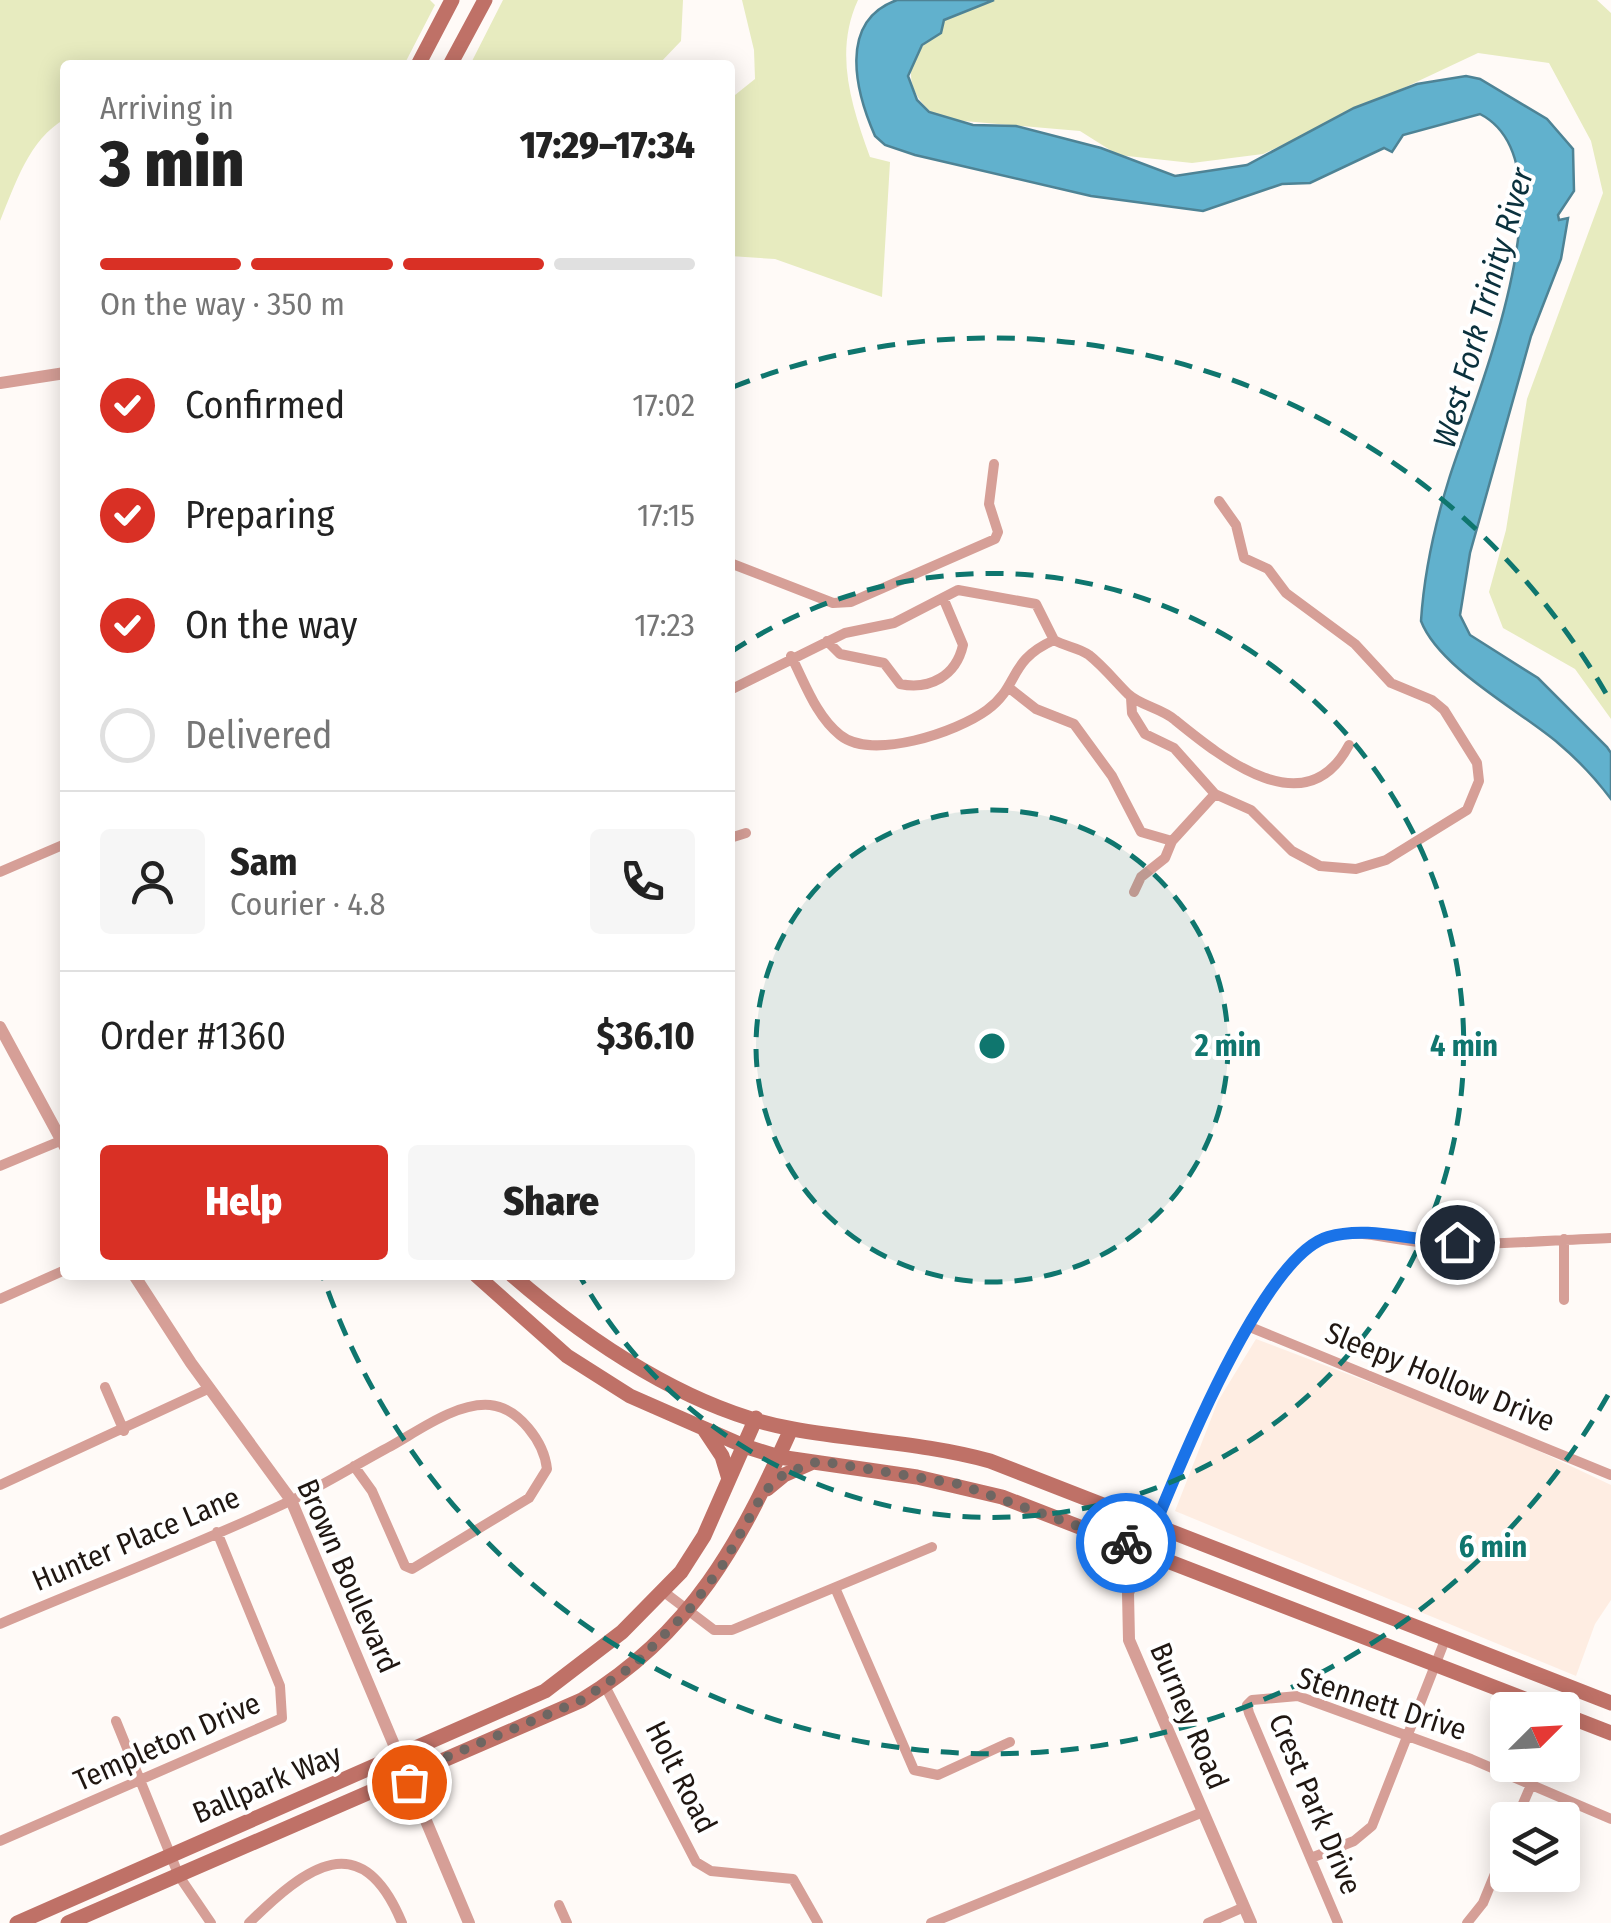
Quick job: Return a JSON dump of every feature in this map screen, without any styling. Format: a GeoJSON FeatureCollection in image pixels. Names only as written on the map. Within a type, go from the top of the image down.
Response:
{"type":"FeatureCollection","features":[{"type":"Feature","properties":{"kind":"main road"},"geometry":{"type":"LineString","coordinates":[[421,60],[452,0]]}},
{"type":"Feature","properties":{"kind":"main road"},"geometry":{"type":"LineString","coordinates":[[453,60],[485,0]]}},
{"type":"Feature","properties":{"kind":"main road"},"geometry":{"type":"LineString","coordinates":[[482,1280],[567,1356],[630,1396],[744,1446],[779,1457],[987,1492],[1506,1692]]}},
{"type":"Feature","properties":{"kind":"main road"},"geometry":{"type":"LineString","coordinates":[[518,1280],[554,1312],[639,1369],[756,1418],[791,1429],[968,1455],[1611,1703]]}},
{"type":"Feature","properties":{"kind":"main road","name":"Ballpark Way"},"geometry":{"type":"LineString","coordinates":[[17,1923],[545,1690],[622,1632],[664,1592],[700,1542],[756,1418]]}},
{"type":"Feature","properties":{"kind":"main road"},"geometry":{"type":"LineString","coordinates":[[701,1426],[722,1456],[729,1478]]}},
{"type":"Feature","properties":{"kind":"main road","name":"Ballpark Way"},"geometry":{"type":"LineString","coordinates":[[68,1923],[582,1700],[605,1686],[659,1643],[689,1610],[742,1535],[791,1429]]}},
{"type":"Feature","properties":{"kind":"main road"},"geometry":{"type":"LineString","coordinates":[[764,1492],[784,1474],[819,1461]]}},
{"type":"Feature","properties":{"kind":"main road"},"geometry":{"type":"LineString","coordinates":[[1580,1721],[1611,1733]]}},
{"type":"Feature","properties":{"kind":"street"},"geometry":{"type":"LineString","coordinates":[[0,383],[60,374]]}},
{"type":"Feature","properties":{"kind":"street"},"geometry":{"type":"LineString","coordinates":[[735,564],[843,605],[995,539],[998,532],[989,504],[994,464]]}},
{"type":"Feature","properties":{"kind":"street"},"geometry":{"type":"LineString","coordinates":[[1132,698],[1132,713],[1144,734],[1186,757],[1215,794],[1251,810],[1292,851],[1320,866],[1356,869],[1386,860],[1468,810],[1479,782],[1473,755],[1444,710],[1432,700],[1391,683],[1356,644],[1286,592],[1268,569],[1244,558],[1236,524],[1218,501]]}},
{"type":"Feature","properties":{"kind":"street"},"geometry":{"type":"LineString","coordinates":[[735,687],[791,656],[827,641],[883,627],[966,589],[1028,600],[1041,608],[1054,640],[1094,658],[1132,698],[1167,714],[1199,742],[1264,779],[1305,784],[1323,779],[1338,765],[1348,745]]}},
{"type":"Feature","properties":{"kind":"street"},"geometry":{"type":"LineString","coordinates":[[827,641],[840,654],[884,663],[900,684],[934,682],[948,674],[963,645],[944,600]]}},
{"type":"Feature","properties":{"kind":"street"},"geometry":{"type":"LineString","coordinates":[[791,656],[825,718],[842,737],[871,746],[920,739],[987,710],[1008,687],[1020,660],[1054,640]]}},
{"type":"Feature","properties":{"kind":"street"},"geometry":{"type":"LineString","coordinates":[[1008,687],[1036,709],[1074,724],[1112,776],[1141,832],[1172,841]]}},
{"type":"Feature","properties":{"kind":"street"},"geometry":{"type":"LineString","coordinates":[[1134,892],[1141,877],[1165,858],[1172,841],[1202,814],[1215,794]]}},
{"type":"Feature","properties":{"kind":"street"},"geometry":{"type":"LineString","coordinates":[[735,836],[746,832]]}},
{"type":"Feature","properties":{"kind":"street"},"geometry":{"type":"LineString","coordinates":[[0,872],[60,846]]}},
{"type":"Feature","properties":{"kind":"street"},"geometry":{"type":"LineString","coordinates":[[0,1027],[60,1135]]}},
{"type":"Feature","properties":{"kind":"street"},"geometry":{"type":"LineString","coordinates":[[0,1166],[60,1144]]}},
{"type":"Feature","properties":{"kind":"street"},"geometry":{"type":"LineString","coordinates":[[1154,1526],[1222,1373],[1295,1256],[1329,1236],[1356,1233],[1418,1242],[1611,1238]]}},
{"type":"Feature","properties":{"kind":"street"},"geometry":{"type":"LineString","coordinates":[[1564,1239],[1564,1300]]}},
{"type":"Feature","properties":{"kind":"street"},"geometry":{"type":"LineString","coordinates":[[0,1299],[60,1272]]}},
{"type":"Feature","properties":{"kind":"street","name":"Brown Boulevard"},"geometry":{"type":"LineString","coordinates":[[137,1280],[291,1500],[470,1923]]}},
{"type":"Feature","properties":{"kind":"street","name":"Sleepy Hollow Drive"},"geometry":{"type":"LineString","coordinates":[[1250,1327],[1611,1475]]}},
{"type":"Feature","properties":{"kind":"street"},"geometry":{"type":"LineString","coordinates":[[105,1387],[124,1431]]}},
{"type":"Feature","properties":{"kind":"street"},"geometry":{"type":"LineString","coordinates":[[0,1484],[124,1431],[210,1388]]}},
{"type":"Feature","properties":{"kind":"street","name":"Hunter Place Lane"},"geometry":{"type":"LineString","coordinates":[[0,1624],[291,1500],[442,1418],[480,1406],[508,1412],[533,1433],[544,1452],[546,1475],[528,1498],[412,1569],[406,1566],[379,1504],[354,1466]]}},
{"type":"Feature","properties":{"kind":"street","name":"Burney Road"},"geometry":{"type":"LineString","coordinates":[[1154,1526],[1128,1593],[1129,1640],[1251,1923]]}},
{"type":"Feature","properties":{"kind":"street","name":"Templeton Drive"},"geometry":{"type":"LineString","coordinates":[[0,1842],[278,1722],[284,1715],[280,1686],[217,1532]]}},
{"type":"Feature","properties":{"kind":"street"},"geometry":{"type":"LineString","coordinates":[[664,1592],[714,1630],[732,1630],[932,1548]]}},
{"type":"Feature","properties":{"kind":"street"},"geometry":{"type":"LineString","coordinates":[[836,1590],[914,1770],[938,1776],[1010,1742]]}},
{"type":"Feature","properties":{"kind":"street"},"geometry":{"type":"LineString","coordinates":[[1310,1858],[1354,1841],[1372,1826],[1445,1640]]}},
{"type":"Feature","properties":{"kind":"street","name":"Holt Road"},"geometry":{"type":"LineString","coordinates":[[605,1686],[696,1862],[712,1870],[793,1878],[818,1923]]}},
{"type":"Feature","properties":{"kind":"street","name":"Stennett Drive"},"geometry":{"type":"LineString","coordinates":[[1246,1705],[1278,1695],[1298,1696],[1611,1819]]}},
{"type":"Feature","properties":{"kind":"street","name":"Crest Park Drive"},"geometry":{"type":"LineString","coordinates":[[1246,1705],[1338,1923]]}},
{"type":"Feature","properties":{"kind":"street"},"geometry":{"type":"LineString","coordinates":[[116,1720],[179,1876],[211,1923]]}},
{"type":"Feature","properties":{"kind":"street"},"geometry":{"type":"LineString","coordinates":[[1523,1802],[1530,1785]]}},
{"type":"Feature","properties":{"kind":"street"},"geometry":{"type":"LineString","coordinates":[[932,1923],[1203,1812]]}},
{"type":"Feature","properties":{"kind":"street"},"geometry":{"type":"LineString","coordinates":[[249,1923],[296,1879],[317,1866],[338,1862],[372,1874],[388,1890],[402,1923]]}},
{"type":"Feature","properties":{"kind":"street"},"geometry":{"type":"LineString","coordinates":[[1467,1923],[1490,1885]]}},
{"type":"Feature","properties":{"kind":"street"},"geometry":{"type":"LineString","coordinates":[[559,1906],[567,1923]]}},
{"type":"Feature","properties":{"kind":"street"},"geometry":{"type":"LineString","coordinates":[[1208,1923],[1244,1907]]}},
{"type":"Feature","properties":{"kind":"shaded area"},"geometry":{"type":"Polygon","coordinates":[[[1256,1339],[1494,1430],[1611,1485],[1611,1600],[1595,1624],[1576,1676],[1175,1511],[1218,1401],[1256,1339]]]}},
{"type":"Feature","properties":{"kind":"green space"},"geometry":{"type":"Polygon","coordinates":[[[0,0],[430,0],[435,5],[407,60],[60,60],[60,122],[33,151],[0,221],[0,0]]]}},
{"type":"Feature","properties":{"kind":"green space"},"geometry":{"type":"Polygon","coordinates":[[[503,0],[683,0],[681,41],[663,60],[473,60],[503,0]]]}},
{"type":"Feature","properties":{"kind":"green space"},"geometry":{"type":"Polygon","coordinates":[[[742,0],[858,0],[847,39],[848,78],[870,157],[890,162],[882,297],[775,259],[735,256],[735,95],[755,79],[754,50],[742,0]]]}},
{"type":"Feature","properties":{"kind":"green space"},"geometry":{"type":"Polygon","coordinates":[[[994,0],[1597,0],[1611,13],[1611,719],[1575,669],[1503,628],[1489,592],[1506,530],[1527,399],[1603,193],[1591,141],[1549,63],[1478,53],[1263,154],[1192,163],[1118,155],[1080,131],[941,119],[919,99],[911,75],[918,52],[941,33],[944,20],[994,0]]]}},
{"type":"Feature","properties":{"kind":"water"},"geometry":{"type":"Polygon","coordinates":[[[897,0],[994,0],[944,20],[941,33],[922,45],[908,76],[917,100],[929,112],[973,125],[1016,126],[1101,148],[1175,176],[1247,165],[1354,108],[1417,84],[1466,76],[1480,79],[1547,119],[1573,149],[1574,191],[1558,215],[1559,220],[1568,218],[1561,259],[1531,336],[1470,553],[1460,615],[1470,635],[1538,678],[1607,747],[1611,753],[1611,799],[1558,743],[1462,672],[1430,638],[1421,621],[1427,567],[1439,514],[1510,287],[1519,232],[1519,182],[1507,141],[1480,114],[1403,135],[1392,152],[1384,148],[1310,183],[1282,184],[1203,211],[1091,196],[915,155],[885,145],[875,136],[858,80],[859,41],[878,10],[897,0]]]}},
{"type":"Feature","properties":{"kind":"way so far"},"geometry":{"type":"LineString","coordinates":[[409,1782],[406,1774],[582,1700],[634,1665],[689,1610],[742,1535],[764,1492],[784,1474],[798,1468],[819,1461],[958,1484],[1126,1543]]}},
{"type":"Feature","properties":{"kind":"route"},"geometry":{"type":"LineString","coordinates":[[1126,1543],[1145,1550],[1222,1373],[1295,1256],[1329,1236],[1356,1233],[1418,1242],[1457,1242]]}},
{"type":"Feature","properties":{"kind":"water label","name":"West Fork Trinity River"},"geometry":{"type":"Point","coordinates":[1483,308]}}]}
